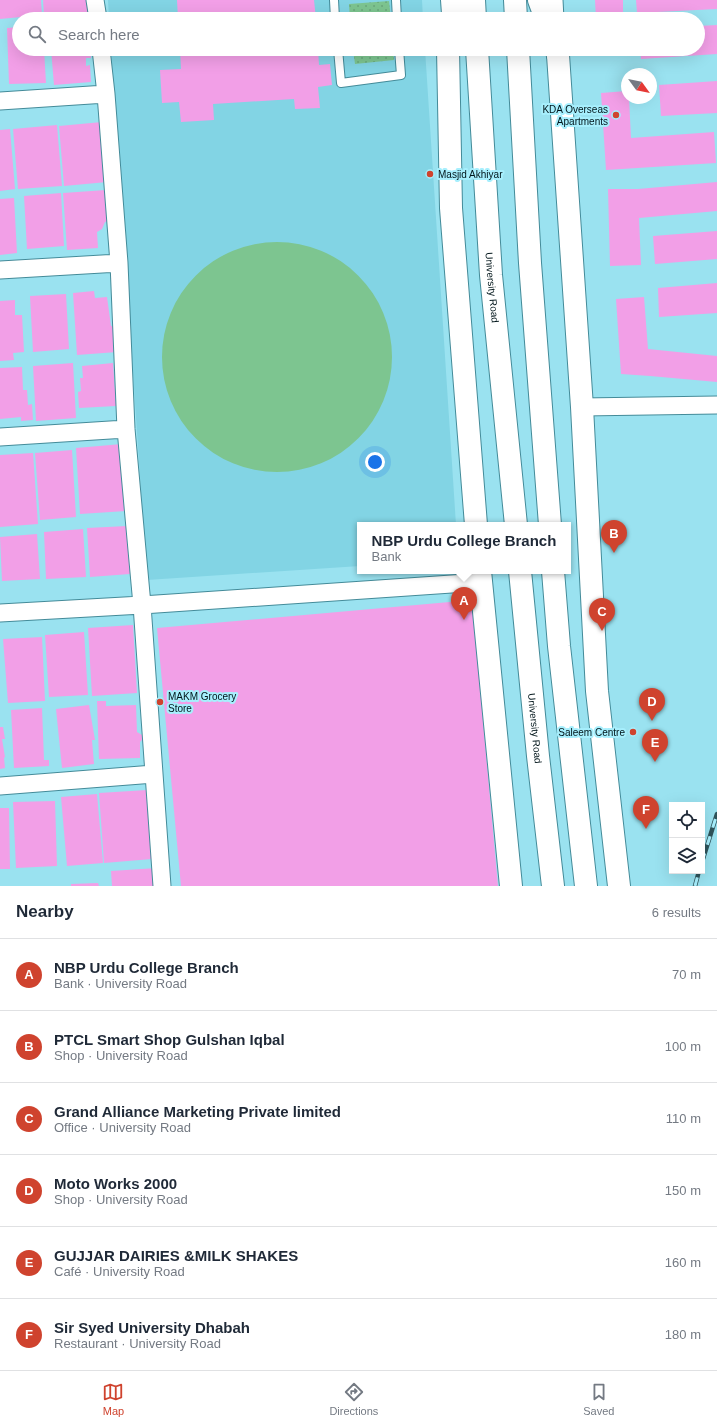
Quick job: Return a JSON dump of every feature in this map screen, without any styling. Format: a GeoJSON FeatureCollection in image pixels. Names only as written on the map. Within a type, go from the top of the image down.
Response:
{"type":"FeatureCollection","features":[{"type":"Feature","properties":{"kind":"main road"},"geometry":{"type":"LineString","coordinates":[[454,12],[457,0]]}},
{"type":"Feature","properties":{"kind":"main road"},"geometry":{"type":"LineString","coordinates":[[474,0],[475,12]]}},
{"type":"Feature","properties":{"kind":"main road"},"geometry":{"type":"LineString","coordinates":[[515,0],[516,12]]}},
{"type":"Feature","properties":{"kind":"main road"},"geometry":{"type":"LineString","coordinates":[[539,0],[543,12]]}},
{"type":"Feature","properties":{"kind":"main road"},"geometry":{"type":"LineString","coordinates":[[448,56],[452,208],[476,522]]}},
{"type":"Feature","properties":{"kind":"main road","name":"University Road"},"geometry":{"type":"LineString","coordinates":[[477,56],[491,275],[516,522]]}},
{"type":"Feature","properties":{"kind":"main road"},"geometry":{"type":"LineString","coordinates":[[518,56],[530,263],[550,522]]}},
{"type":"Feature","properties":{"kind":"main road"},"geometry":{"type":"LineString","coordinates":[[557,56],[582,407],[597,691],[619,886]]}},
{"type":"Feature","properties":{"kind":"main road","name":"University Road"},"geometry":{"type":"LineString","coordinates":[[520,574],[538,756],[553,886]]}},
{"type":"Feature","properties":{"kind":"main road"},"geometry":{"type":"LineString","coordinates":[[553,574],[559,646],[586,886]]}},
{"type":"Feature","properties":{"kind":"main road"},"geometry":{"type":"LineString","coordinates":[[480,577],[511,886]]}},
{"type":"Feature","properties":{"kind":"street"},"geometry":{"type":"LineString","coordinates":[[96,0],[97,12]]}},
{"type":"Feature","properties":{"kind":"street"},"geometry":{"type":"LineString","coordinates":[[554,0],[555,12]]}},
{"type":"Feature","properties":{"kind":"street"},"geometry":{"type":"LineString","coordinates":[[102,56],[119,263],[126,429],[142,605],[162,886]]}},
{"type":"Feature","properties":{"kind":"street"},"geometry":{"type":"LineString","coordinates":[[0,101],[106,94]]}},
{"type":"Feature","properties":{"kind":"street"},"geometry":{"type":"LineString","coordinates":[[0,270],[119,263]]}},
{"type":"Feature","properties":{"kind":"street"},"geometry":{"type":"LineString","coordinates":[[582,407],[717,405]]}},
{"type":"Feature","properties":{"kind":"street"},"geometry":{"type":"LineString","coordinates":[[0,437],[126,429]]}},
{"type":"Feature","properties":{"kind":"street"},"geometry":{"type":"LineString","coordinates":[[0,613],[142,605],[480,577]]}},
{"type":"Feature","properties":{"kind":"street"},"geometry":{"type":"LineString","coordinates":[[0,786],[154,774]]}},
{"type":"Feature","properties":{"kind":"lane"},"geometry":{"type":"LineString","coordinates":[[334,0],[335,12]]}},
{"type":"Feature","properties":{"kind":"lane"},"geometry":{"type":"LineString","coordinates":[[396,0],[397,12]]}},
{"type":"Feature","properties":{"kind":"lane"},"geometry":{"type":"LineString","coordinates":[[445,0],[446,12]]}},
{"type":"Feature","properties":{"kind":"lane"},"geometry":{"type":"LineString","coordinates":[[339,56],[341,83],[401,75],[400,56]]}},
{"type":"Feature","properties":{"kind":"shaded area"},"geometry":{"type":"Polygon","coordinates":[[[108,0],[422,0],[423,12],[109,12],[108,0]]]}},
{"type":"Feature","properties":{"kind":"shaded area"},"geometry":{"type":"Polygon","coordinates":[[[111,56],[425,56],[456,522],[357,522],[357,566],[147,580],[111,56]]]}},
{"type":"Feature","properties":{"kind":"green space"},"geometry":{"type":"Polygon","coordinates":[[[389,1],[390,12],[350,12],[349,4],[389,1]]]}},
{"type":"Feature","properties":{"kind":"green space"},"geometry":{"type":"Polygon","coordinates":[[[354,56],[394,56],[394,60],[355,64],[354,56]]]}},
{"type":"Feature","properties":{"kind":"green space"},"geometry":{"type":"Polygon","coordinates":[[[266,242],[288,242],[310,247],[341,261],[366,284],[373,293],[387,324],[392,346],[390,379],[383,401],[373,421],[350,446],[341,453],[310,467],[288,472],[266,472],[244,467],[213,453],[188,430],[181,421],[167,390],[162,368],[162,346],[167,324],[181,293],[204,268],[213,261],[244,247],[266,242]]]}},
{"type":"Feature","properties":{"kind":"building"},"geometry":{"type":"Polygon","coordinates":[[[0,0],[41,0],[42,12],[12,12],[12,18],[0,19],[0,0]]]}},
{"type":"Feature","properties":{"kind":"building"},"geometry":{"type":"Polygon","coordinates":[[[43,0],[87,0],[88,12],[44,12],[43,0]]]}},
{"type":"Feature","properties":{"kind":"building"},"geometry":{"type":"Polygon","coordinates":[[[177,0],[314,0],[315,12],[178,12],[177,0]]]}},
{"type":"Feature","properties":{"kind":"building"},"geometry":{"type":"Polygon","coordinates":[[[595,0],[623,0],[623,12],[596,12],[595,0]]]}},
{"type":"Feature","properties":{"kind":"building"},"geometry":{"type":"Polygon","coordinates":[[[636,0],[717,0],[717,9],[637,12],[636,0]]]}},
{"type":"Feature","properties":{"kind":"building"},"geometry":{"type":"Polygon","coordinates":[[[717,25],[717,54],[705,55],[705,26],[717,25]]]}},
{"type":"Feature","properties":{"kind":"building"},"geometry":{"type":"Polygon","coordinates":[[[7,28],[12,28],[12,56],[44,56],[46,83],[9,84],[7,28]]]}},
{"type":"Feature","properties":{"kind":"building"},"geometry":{"type":"Polygon","coordinates":[[[52,56],[91,56],[91,58],[86,58],[86,66],[90,65],[91,82],[54,85],[52,56]]]}},
{"type":"Feature","properties":{"kind":"building"},"geometry":{"type":"Polygon","coordinates":[[[180,56],[318,56],[319,65],[330,64],[332,85],[318,87],[320,108],[295,109],[294,99],[213,104],[214,120],[181,122],[179,102],[162,103],[160,70],[181,69],[180,56]]]}},
{"type":"Feature","properties":{"kind":"building"},"geometry":{"type":"Polygon","coordinates":[[[641,56],[687,56],[641,59],[641,56]]]}},
{"type":"Feature","properties":{"kind":"building"},"geometry":{"type":"Polygon","coordinates":[[[717,81],[717,113],[661,116],[659,85],[717,81]]]}},
{"type":"Feature","properties":{"kind":"building","name":"KDA Overseas Apartments"},"geometry":{"type":"Polygon","coordinates":[[[621,91],[621,104],[629,104],[631,138],[714,132],[716,163],[606,170],[601,93],[621,91]]]}},
{"type":"Feature","properties":{"kind":"building"},"geometry":{"type":"Polygon","coordinates":[[[102,122],[107,182],[64,186],[59,126],[102,122]]]}},
{"type":"Feature","properties":{"kind":"building"},"geometry":{"type":"Polygon","coordinates":[[[57,125],[62,186],[18,189],[13,129],[57,125]]]}},
{"type":"Feature","properties":{"kind":"building"},"geometry":{"type":"Polygon","coordinates":[[[10,129],[15,189],[0,191],[0,130],[10,129]]]}},
{"type":"Feature","properties":{"kind":"building"},"geometry":{"type":"Polygon","coordinates":[[[717,182],[717,211],[639,218],[641,265],[610,266],[608,189],[638,189],[717,182]]]}},
{"type":"Feature","properties":{"kind":"building"},"geometry":{"type":"Polygon","coordinates":[[[106,190],[109,221],[105,222],[102,229],[97,232],[98,248],[67,250],[63,193],[106,190]]]}},
{"type":"Feature","properties":{"kind":"building"},"geometry":{"type":"Polygon","coordinates":[[[61,193],[64,246],[27,249],[24,196],[61,193]]]}},
{"type":"Feature","properties":{"kind":"building"},"geometry":{"type":"Polygon","coordinates":[[[14,198],[17,253],[0,255],[0,199],[14,198]]]}},
{"type":"Feature","properties":{"kind":"building"},"geometry":{"type":"Polygon","coordinates":[[[717,231],[717,259],[655,264],[653,236],[717,231]]]}},
{"type":"Feature","properties":{"kind":"building"},"geometry":{"type":"Polygon","coordinates":[[[717,283],[717,313],[659,317],[658,288],[717,283]]]}},
{"type":"Feature","properties":{"kind":"building"},"geometry":{"type":"Polygon","coordinates":[[[94,291],[95,298],[107,297],[111,326],[115,326],[117,352],[77,355],[73,293],[94,291]]]}},
{"type":"Feature","properties":{"kind":"building"},"geometry":{"type":"Polygon","coordinates":[[[66,294],[69,349],[33,352],[30,296],[66,294]]]}},
{"type":"Feature","properties":{"kind":"building"},"geometry":{"type":"Polygon","coordinates":[[[644,297],[648,349],[717,356],[717,382],[621,374],[616,299],[644,297]]]}},
{"type":"Feature","properties":{"kind":"building"},"geometry":{"type":"Polygon","coordinates":[[[15,300],[15,315],[22,315],[24,352],[13,353],[14,360],[0,361],[0,301],[15,300]]]}},
{"type":"Feature","properties":{"kind":"building"},"geometry":{"type":"Polygon","coordinates":[[[73,363],[76,418],[36,421],[33,366],[73,363]]]}},
{"type":"Feature","properties":{"kind":"building"},"geometry":{"type":"Polygon","coordinates":[[[113,363],[116,406],[79,408],[78,392],[81,391],[80,378],[83,378],[82,366],[113,363]]]}},
{"type":"Feature","properties":{"kind":"building"},"geometry":{"type":"Polygon","coordinates":[[[22,367],[23,390],[27,390],[28,405],[32,404],[33,420],[21,421],[21,417],[0,419],[0,368],[22,367]]]}},
{"type":"Feature","properties":{"kind":"building"},"geometry":{"type":"Polygon","coordinates":[[[122,444],[126,511],[80,514],[76,448],[122,444]]]}},
{"type":"Feature","properties":{"kind":"building"},"geometry":{"type":"Polygon","coordinates":[[[72,450],[76,517],[40,520],[35,453],[72,450]]]}},
{"type":"Feature","properties":{"kind":"building"},"geometry":{"type":"Polygon","coordinates":[[[33,453],[38,524],[0,527],[0,455],[33,453]]]}},
{"type":"Feature","properties":{"kind":"building"},"geometry":{"type":"Polygon","coordinates":[[[127,526],[130,574],[90,577],[87,528],[127,526]]]}},
{"type":"Feature","properties":{"kind":"building"},"geometry":{"type":"Polygon","coordinates":[[[83,529],[86,577],[46,579],[44,532],[83,529]]]}},
{"type":"Feature","properties":{"kind":"building"},"geometry":{"type":"Polygon","coordinates":[[[37,534],[40,579],[2,581],[0,537],[37,534]]]}},
{"type":"Feature","properties":{"kind":"building"},"geometry":{"type":"Polygon","coordinates":[[[472,600],[498,886],[181,886],[157,628],[472,600]]]}},
{"type":"Feature","properties":{"kind":"building"},"geometry":{"type":"Polygon","coordinates":[[[133,625],[137,693],[92,696],[88,628],[133,625]]]}},
{"type":"Feature","properties":{"kind":"building"},"geometry":{"type":"Polygon","coordinates":[[[84,632],[88,695],[49,697],[45,635],[84,632]]]}},
{"type":"Feature","properties":{"kind":"building"},"geometry":{"type":"Polygon","coordinates":[[[42,637],[45,701],[8,703],[3,639],[42,637]]]}},
{"type":"Feature","properties":{"kind":"building"},"geometry":{"type":"Polygon","coordinates":[[[97,701],[106,701],[106,706],[136,705],[137,732],[142,735],[142,740],[140,742],[140,758],[99,759],[97,701]]]}},
{"type":"Feature","properties":{"kind":"building"},"geometry":{"type":"Polygon","coordinates":[[[89,705],[95,740],[92,740],[94,764],[62,768],[56,709],[89,705]]]}},
{"type":"Feature","properties":{"kind":"building"},"geometry":{"type":"Polygon","coordinates":[[[42,708],[44,760],[49,760],[49,766],[14,768],[11,710],[42,708]]]}},
{"type":"Feature","properties":{"kind":"building"},"geometry":{"type":"Polygon","coordinates":[[[0,727],[3,727],[5,739],[2,739],[5,768],[0,769],[0,727]]]}},
{"type":"Feature","properties":{"kind":"building"},"geometry":{"type":"Polygon","coordinates":[[[147,790],[152,859],[104,863],[99,793],[147,790]]]}},
{"type":"Feature","properties":{"kind":"building"},"geometry":{"type":"Polygon","coordinates":[[[97,794],[103,863],[67,866],[61,797],[97,794]]]}},
{"type":"Feature","properties":{"kind":"building"},"geometry":{"type":"Polygon","coordinates":[[[55,801],[57,866],[16,868],[13,802],[55,801]]]}},
{"type":"Feature","properties":{"kind":"building"},"geometry":{"type":"Polygon","coordinates":[[[0,808],[9,808],[10,869],[0,869],[0,808]]]}},
{"type":"Feature","properties":{"kind":"building"},"geometry":{"type":"Polygon","coordinates":[[[157,868],[158,886],[112,886],[111,871],[157,868]]]}},
{"type":"Feature","properties":{"kind":"building"},"geometry":{"type":"Polygon","coordinates":[[[98,883],[99,886],[71,886],[71,884],[98,883]]]}},
{"type":"Feature","properties":{"kind":"railway"},"geometry":{"type":"LineString","coordinates":[[705,852],[717,814]]}},
{"type":"Feature","properties":{"kind":"railway"},"geometry":{"type":"LineString","coordinates":[[695,886],[698,874]]}},
{"type":"Feature","properties":{"kind":"place","name":"KDA Overseas Apartments"},"geometry":{"type":"Point","coordinates":[616,115]}},
{"type":"Feature","properties":{"kind":"place","name":"Masjid Akhiyar"},"geometry":{"type":"Point","coordinates":[430,174]}},
{"type":"Feature","properties":{"kind":"place","name":"PTCL Smart Shop Gulshan Iqbal"},"geometry":{"type":"Point","coordinates":[614,553]}},
{"type":"Feature","properties":{"kind":"place","name":"NBP Urdu College Branch"},"geometry":{"type":"Point","coordinates":[464,620]}},
{"type":"Feature","properties":{"kind":"place","name":"Grand Alliance Marketing Private limited"},"geometry":{"type":"Point","coordinates":[602,631]}},
{"type":"Feature","properties":{"kind":"place","name":"MAKM Grocery Store"},"geometry":{"type":"Point","coordinates":[160,702]}},
{"type":"Feature","properties":{"kind":"place","name":"Moto Works 2000"},"geometry":{"type":"Point","coordinates":[652,721]}},
{"type":"Feature","properties":{"kind":"place","name":"Saleem Centre"},"geometry":{"type":"Point","coordinates":[633,732]}},
{"type":"Feature","properties":{"kind":"place","name":"GUJJAR DAIRIES &MILK SHAKES"},"geometry":{"type":"Point","coordinates":[655,762]}},
{"type":"Feature","properties":{"kind":"place","name":"Sir Syed University Dhabah"},"geometry":{"type":"Point","coordinates":[646,829]}}]}
